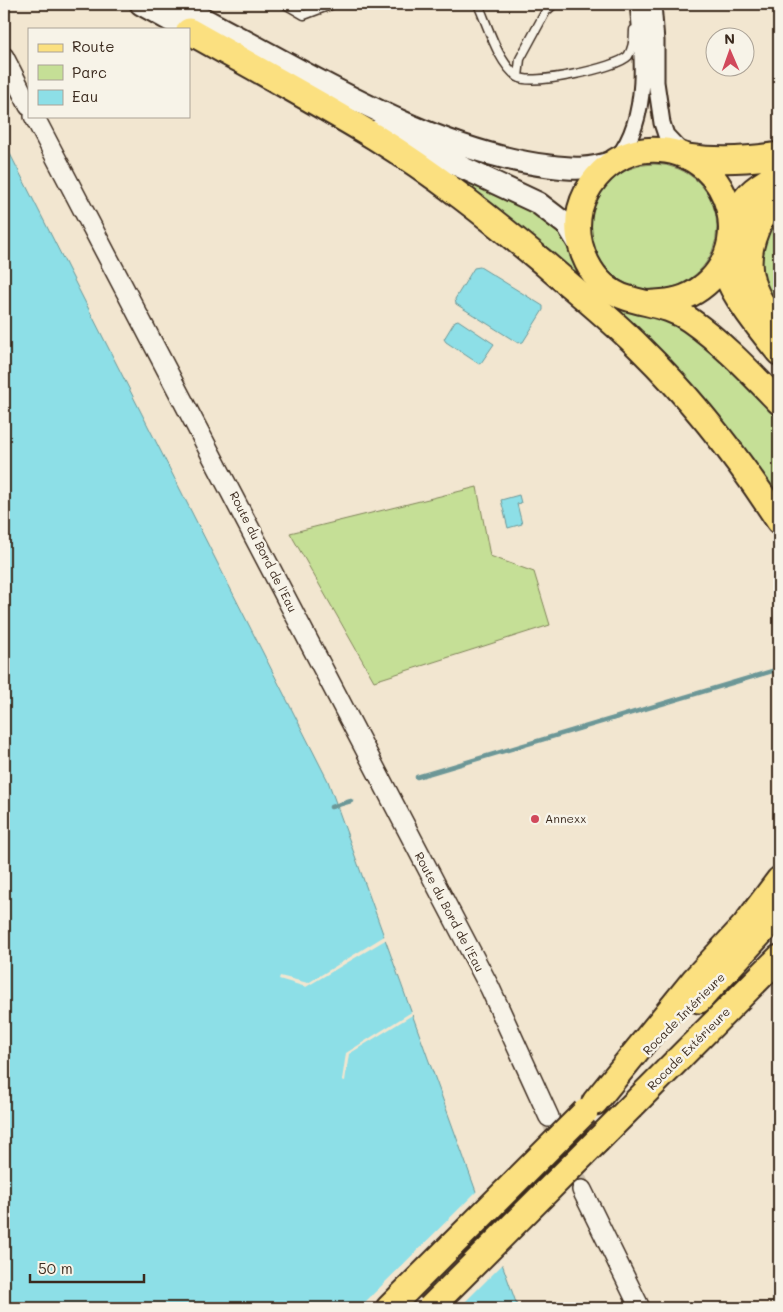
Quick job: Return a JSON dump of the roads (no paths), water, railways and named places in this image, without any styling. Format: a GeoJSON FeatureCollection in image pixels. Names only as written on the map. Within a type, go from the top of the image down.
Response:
{"type":"FeatureCollection","features":[{"type":"Feature","properties":{"kind":"highway"},"geometry":{"type":"LineString","coordinates":[[185,25],[375,138],[459,195],[523,246],[641,348],[705,419],[760,492],[779,521]]}},
{"type":"Feature","properties":{"kind":"highway"},"geometry":{"type":"LineString","coordinates":[[688,157],[711,161],[734,161],[779,155]]}},
{"type":"Feature","properties":{"kind":"highway"},"geometry":{"type":"LineString","coordinates":[[732,226],[738,208],[750,194],[779,175]]}},
{"type":"Feature","properties":{"kind":"highway"},"geometry":{"type":"LineString","coordinates":[[779,194],[766,210],[758,225],[751,242],[748,261],[750,280],[756,295],[779,330]]}},
{"type":"Feature","properties":{"kind":"highway"},"geometry":{"type":"LineString","coordinates":[[389,1308],[590,1107],[695,979],[745,925],[779,880]]}},
{"type":"Feature","properties":{"kind":"highway","name":"Rocade Intérieure"},"geometry":{"type":"LineString","coordinates":[[590,1107],[708,991],[779,913]]}},
{"type":"Feature","properties":{"kind":"highway","name":"Rocade Extérieure"},"geometry":{"type":"LineString","coordinates":[[604,1134],[779,958]]}},
{"type":"Feature","properties":{"kind":"highway"},"geometry":{"type":"LineString","coordinates":[[430,1308],[604,1134],[779,983]]}},
{"type":"Feature","properties":{"kind":"main road"},"geometry":{"type":"LineString","coordinates":[[141,4],[380,111],[493,156],[529,164],[571,169],[589,169],[614,161],[630,153],[650,150],[670,151],[688,157],[706,169],[720,186],[729,205],[732,226],[731,240],[727,254],[714,275],[696,291],[673,301],[648,303]]}},
{"type":"Feature","properties":{"kind":"main road"},"geometry":{"type":"LineString","coordinates":[[185,25],[378,128],[538,203],[568,226],[579,244],[588,266],[604,285],[625,297],[675,310],[691,321],[750,372],[779,402]]}},
{"type":"Feature","properties":{"kind":"main road"},"geometry":{"type":"LineString","coordinates":[[579,244],[578,220],[583,198],[595,178],[614,161]]}},
{"type":"Feature","properties":{"kind":"main road"},"geometry":{"type":"LineString","coordinates":[[727,254],[727,275],[732,289],[779,353]]}},
{"type":"Feature","properties":{"kind":"street"},"geometry":{"type":"LineString","coordinates":[[614,161],[628,144],[639,106],[643,64],[637,4]]}},
{"type":"Feature","properties":{"kind":"street"},"geometry":{"type":"LineString","coordinates":[[653,4],[656,82],[662,123],[670,139],[688,157]]}},
{"type":"Feature","properties":{"kind":"street"},"geometry":{"type":"LineString","coordinates":[[4,57],[28,104]]}},
{"type":"Feature","properties":{"kind":"street","name":"Route du Bord de l'Eau"},"geometry":{"type":"LineString","coordinates":[[35,118],[490,988],[548,1118]]}},
{"type":"Feature","properties":{"kind":"street"},"geometry":{"type":"LineString","coordinates":[[582,1190],[640,1308]]}},
{"type":"Feature","properties":{"kind":"lane"},"geometry":{"type":"LineString","coordinates":[[285,4],[304,15],[333,4]]}},
{"type":"Feature","properties":{"kind":"lane"},"geometry":{"type":"LineString","coordinates":[[478,4],[506,65],[518,77],[524,80],[541,80],[606,67],[620,61],[631,50],[637,4]]}},
{"type":"Feature","properties":{"kind":"lane"},"geometry":{"type":"LineString","coordinates":[[518,77],[520,59],[546,10],[554,4]]}},
{"type":"Feature","properties":{"kind":"water"},"geometry":{"type":"Polygon","coordinates":[[[4,142],[328,781],[518,1308],[4,1308],[4,142]]]}},
{"type":"Feature","properties":{"kind":"water"},"geometry":{"type":"Polygon","coordinates":[[[480,267],[543,306],[543,310],[523,342],[518,343],[456,304],[455,299],[474,268],[480,267]]]}},
{"type":"Feature","properties":{"kind":"water"},"geometry":{"type":"Polygon","coordinates":[[[458,320],[494,344],[481,363],[479,364],[444,339],[455,321],[458,320]]]}},
{"type":"Feature","properties":{"kind":"water"},"geometry":{"type":"Polygon","coordinates":[[[519,495],[521,503],[517,504],[522,524],[508,528],[501,500],[519,495]]]}},
{"type":"Feature","properties":{"kind":"waterway"},"geometry":{"type":"LineString","coordinates":[[417,777],[779,669]]}},
{"type":"Feature","properties":{"kind":"waterway"},"geometry":{"type":"LineString","coordinates":[[331,807],[351,801]]}},
{"type":"Feature","properties":{"kind":"tunnel"},"geometry":{"type":"LineString","coordinates":[[549,1117],[582,1190]]}},
{"type":"Feature","properties":{"kind":"place","name":"Annexx"},"geometry":{"type":"Point","coordinates":[535,819]}}]}
